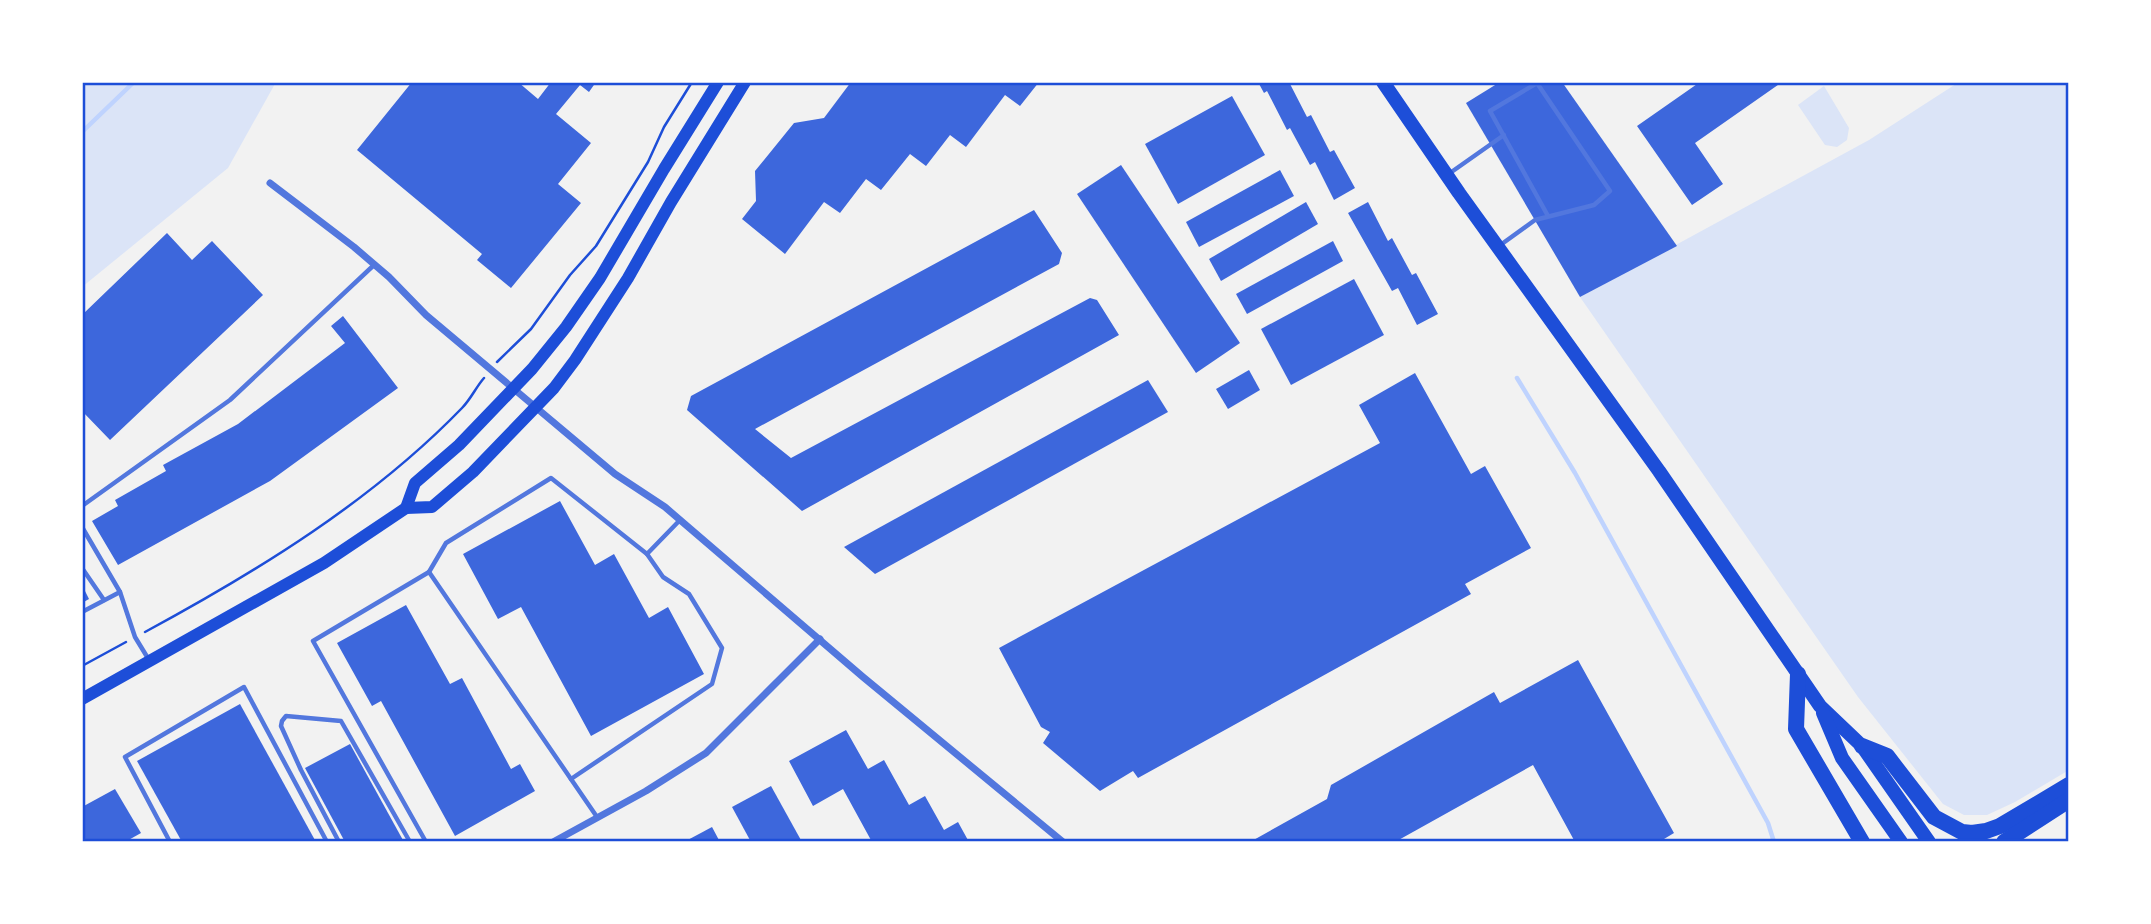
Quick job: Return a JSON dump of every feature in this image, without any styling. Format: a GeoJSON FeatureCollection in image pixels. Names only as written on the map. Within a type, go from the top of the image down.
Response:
{"type":"FeatureCollection","features":[{"type":"Feature","properties":{"kind":"highway"},"geometry":{"type":"LineString","coordinates":[[1798,674],[1796,729],[1862,842]]}},
{"type":"Feature","properties":{"kind":"highway"},"geometry":{"type":"LineString","coordinates":[[1862,746],[1887,756],[1934,817],[1953,829],[1964,832],[1986,831],[2000,825],[2069,785]]}},
{"type":"Feature","properties":{"kind":"highway"},"geometry":{"type":"LineString","coordinates":[[2004,842],[2069,800]]}},
{"type":"Feature","properties":{"kind":"main road"},"geometry":{"type":"LineString","coordinates":[[406,508],[415,483],[459,445],[514,388],[566,327],[600,278],[718,82]]}},
{"type":"Feature","properties":{"kind":"main road"},"geometry":{"type":"LineString","coordinates":[[82,699],[324,563],[406,508],[432,507],[473,472],[554,388],[594,332],[745,82]]}},
{"type":"Feature","properties":{"kind":"main road"},"geometry":{"type":"LineString","coordinates":[[1383,82],[1659,471],[1820,706],[1842,758],[1901,842]]}},
{"type":"Feature","properties":{"kind":"main road"},"geometry":{"type":"LineString","coordinates":[[1820,706],[1862,746],[1929,842]]}},
{"type":"Feature","properties":{"kind":"street"},"geometry":{"type":"LineString","coordinates":[[270,183],[374,264],[426,315],[615,474],[665,507],[863,677],[1063,842]]}},
{"type":"Feature","properties":{"kind":"street"},"geometry":{"type":"LineString","coordinates":[[553,842],[676,773],[706,753],[820,639]]}},
{"type":"Feature","properties":{"kind":"lane"},"geometry":{"type":"LineString","coordinates":[[1498,247],[1535,220],[1594,205],[1610,191],[1538,83],[1490,111],[1548,216]]}},
{"type":"Feature","properties":{"kind":"lane"},"geometry":{"type":"LineString","coordinates":[[1447,175],[1504,135]]}},
{"type":"Feature","properties":{"kind":"lane"},"geometry":{"type":"LineString","coordinates":[[82,506],[230,400],[374,264]]}},
{"type":"Feature","properties":{"kind":"lane"},"geometry":{"type":"LineString","coordinates":[[426,842],[313,641],[429,572],[446,543],[551,478],[647,554],[663,577],[689,594],[722,648],[712,684],[571,779]]}},
{"type":"Feature","properties":{"kind":"lane"},"geometry":{"type":"LineString","coordinates":[[647,554],[680,520]]}},
{"type":"Feature","properties":{"kind":"lane"},"geometry":{"type":"LineString","coordinates":[[82,527],[120,592],[135,637],[149,662]]}},
{"type":"Feature","properties":{"kind":"lane"},"geometry":{"type":"LineString","coordinates":[[82,568],[104,600]]}},
{"type":"Feature","properties":{"kind":"lane"},"geometry":{"type":"LineString","coordinates":[[429,572],[597,817]]}},
{"type":"Feature","properties":{"kind":"lane"},"geometry":{"type":"LineString","coordinates":[[82,612],[120,592]]}},
{"type":"Feature","properties":{"kind":"lane"},"geometry":{"type":"LineString","coordinates":[[170,842],[125,757],[244,687],[327,842]]}},
{"type":"Feature","properties":{"kind":"lane"},"geometry":{"type":"LineString","coordinates":[[339,842],[281,726],[286,716],[341,721],[410,842]]}},
{"type":"Feature","properties":{"kind":"path"},"geometry":{"type":"LineString","coordinates":[[503,355],[511,351],[531,329],[570,275],[596,246],[648,162],[664,127],[691,82]]}},
{"type":"Feature","properties":{"kind":"path"},"geometry":{"type":"LineString","coordinates":[[173,617],[295,545],[365,493],[465,406],[476,388]]}},
{"type":"Feature","properties":{"kind":"path"},"geometry":{"type":"LineString","coordinates":[[82,666],[98,657]]}},
{"type":"Feature","properties":{"kind":"shaded area"},"geometry":{"type":"Polygon","coordinates":[[[82,82],[276,82],[228,168],[82,287],[82,82]]]}},
{"type":"Feature","properties":{"kind":"shaded area"},"geometry":{"type":"Polygon","coordinates":[[[1959,82],[2069,82],[2069,770],[1987,815],[1964,815],[1943,804],[1858,697],[1580,297],[1869,140],[1959,82]]]}},
{"type":"Feature","properties":{"kind":"shaded area"},"geometry":{"type":"Polygon","coordinates":[[[1824,86],[1849,128],[1847,140],[1837,147],[1825,145],[1798,105],[1824,86]]]}},
{"type":"Feature","properties":{"kind":"building"},"geometry":{"type":"Polygon","coordinates":[[[412,82],[518,82],[538,99],[551,82],[596,82],[589,92],[580,85],[556,114],[591,143],[558,184],[581,203],[511,288],[477,260],[482,254],[357,150],[412,82]]]}},
{"type":"Feature","properties":{"kind":"building"},"geometry":{"type":"Polygon","coordinates":[[[851,82],[1039,82],[1020,106],[1005,95],[966,147],[950,135],[926,166],[910,154],[881,190],[866,179],[840,213],[824,202],[785,254],[742,219],[756,201],[755,171],[794,123],[824,118],[851,82]]]}},
{"type":"Feature","properties":{"kind":"building"},"geometry":{"type":"Polygon","coordinates":[[[1258,82],[1289,82],[1307,117],[1311,115],[1330,152],[1334,150],[1355,188],[1334,200],[1315,162],[1310,165],[1290,128],[1287,130],[1267,91],[1264,93],[1258,82]]]}},
{"type":"Feature","properties":{"kind":"building"},"geometry":{"type":"Polygon","coordinates":[[[1500,82],[1562,82],[1677,246],[1580,297],[1466,103],[1500,82]]]}},
{"type":"Feature","properties":{"kind":"building"},"geometry":{"type":"Polygon","coordinates":[[[1700,82],[1782,82],[1695,143],[1723,184],[1692,205],[1637,126],[1700,82]]]}},
{"type":"Feature","properties":{"kind":"building"},"geometry":{"type":"Polygon","coordinates":[[[1232,96],[1265,155],[1178,204],[1145,144],[1232,96]]]}},
{"type":"Feature","properties":{"kind":"building"},"geometry":{"type":"Polygon","coordinates":[[[1121,165],[1240,343],[1196,373],[1077,194],[1121,165]]]}},
{"type":"Feature","properties":{"kind":"building"},"geometry":{"type":"Polygon","coordinates":[[[1280,170],[1294,196],[1199,247],[1186,222],[1280,170]]]}},
{"type":"Feature","properties":{"kind":"building"},"geometry":{"type":"Polygon","coordinates":[[[1306,202],[1318,224],[1221,281],[1209,259],[1306,202]]]}},
{"type":"Feature","properties":{"kind":"building"},"geometry":{"type":"Polygon","coordinates":[[[1368,202],[1388,241],[1392,238],[1412,275],[1416,273],[1438,314],[1417,325],[1398,288],[1392,291],[1348,213],[1368,202]]]}},
{"type":"Feature","properties":{"kind":"building"},"geometry":{"type":"Polygon","coordinates":[[[1034,210],[1062,253],[1059,264],[755,429],[791,458],[1090,298],[1097,300],[1119,335],[802,511],[687,410],[691,396],[1034,210]]]}},
{"type":"Feature","properties":{"kind":"building"},"geometry":{"type":"Polygon","coordinates":[[[167,233],[192,260],[212,241],[263,295],[110,440],[82,411],[82,315],[167,233]]]}},
{"type":"Feature","properties":{"kind":"building"},"geometry":{"type":"Polygon","coordinates":[[[1333,241],[1343,261],[1247,314],[1236,294],[1333,241]]]}},
{"type":"Feature","properties":{"kind":"building"},"geometry":{"type":"Polygon","coordinates":[[[1354,279],[1384,335],[1291,385],[1261,329],[1354,279]]]}},
{"type":"Feature","properties":{"kind":"building"},"geometry":{"type":"Polygon","coordinates":[[[343,316],[398,388],[270,481],[118,565],[92,521],[118,506],[115,500],[166,471],[163,465],[238,424],[345,343],[331,326],[343,316]]]}},
{"type":"Feature","properties":{"kind":"building"},"geometry":{"type":"Polygon","coordinates":[[[1249,370],[1260,390],[1228,409],[1216,389],[1249,370]]]}},
{"type":"Feature","properties":{"kind":"building"},"geometry":{"type":"Polygon","coordinates":[[[1415,373],[1471,474],[1485,466],[1531,548],[1465,584],[1471,594],[1138,778],[1133,771],[1100,791],[1043,743],[1050,732],[1041,727],[999,648],[1380,443],[1359,405],[1415,373]]]}},
{"type":"Feature","properties":{"kind":"building"},"geometry":{"type":"Polygon","coordinates":[[[1148,380],[1168,412],[875,574],[844,547],[1148,380]]]}},
{"type":"Feature","properties":{"kind":"building"},"geometry":{"type":"Polygon","coordinates":[[[560,501],[595,565],[614,554],[649,618],[668,607],[704,674],[591,736],[521,607],[498,619],[463,554],[560,501]]]}},
{"type":"Feature","properties":{"kind":"building"},"geometry":{"type":"Polygon","coordinates":[[[82,585],[89,599],[82,603],[82,585]]]}},
{"type":"Feature","properties":{"kind":"building"},"geometry":{"type":"Polygon","coordinates":[[[406,605],[450,684],[462,678],[511,769],[520,764],[535,791],[455,836],[381,701],[372,706],[337,643],[406,605]]]}},
{"type":"Feature","properties":{"kind":"building"},"geometry":{"type":"Polygon","coordinates":[[[1578,660],[1674,833],[1659,842],[1575,842],[1533,765],[1395,842],[1250,842],[1327,799],[1331,785],[1494,692],[1500,703],[1578,660]]]}},
{"type":"Feature","properties":{"kind":"building"},"geometry":{"type":"Polygon","coordinates":[[[240,704],[316,842],[182,842],[137,761],[240,704]]]}},
{"type":"Feature","properties":{"kind":"building"},"geometry":{"type":"Polygon","coordinates":[[[846,730],[868,769],[884,760],[909,805],[925,796],[944,830],[958,822],[969,842],[872,842],[843,789],[813,806],[789,761],[846,730]]]}},
{"type":"Feature","properties":{"kind":"building"},"geometry":{"type":"Polygon","coordinates":[[[350,744],[404,842],[345,842],[305,768],[350,744]]]}},
{"type":"Feature","properties":{"kind":"building"},"geometry":{"type":"Polygon","coordinates":[[[771,786],[802,842],[751,842],[732,807],[771,786]]]}},
{"type":"Feature","properties":{"kind":"building"},"geometry":{"type":"Polygon","coordinates":[[[115,789],[141,833],[125,842],[82,842],[82,807],[115,789]]]}},
{"type":"Feature","properties":{"kind":"building"},"geometry":{"type":"Polygon","coordinates":[[[712,827],[720,842],[684,842],[712,827]]]}},
{"type":"Feature","properties":{"kind":"waterway"},"geometry":{"type":"LineString","coordinates":[[82,132],[134,82]]}},
{"type":"Feature","properties":{"kind":"waterway"},"geometry":{"type":"LineString","coordinates":[[1517,378],[1575,473],[1768,823],[1774,842]]}}]}
